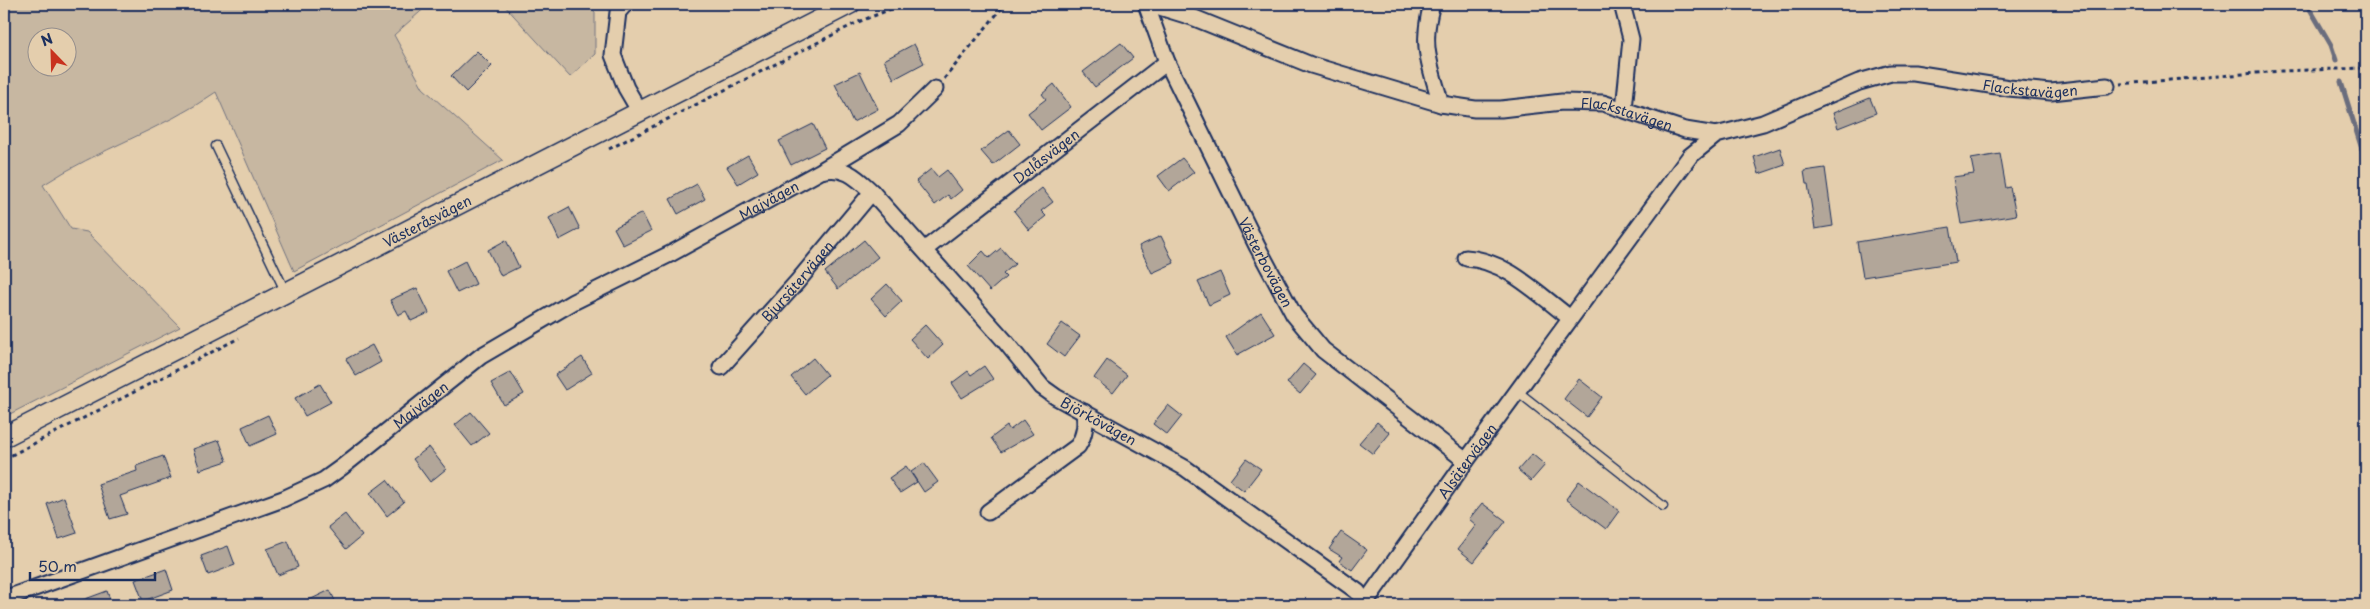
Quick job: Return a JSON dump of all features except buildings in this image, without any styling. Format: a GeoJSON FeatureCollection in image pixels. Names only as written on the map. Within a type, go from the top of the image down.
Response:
{"type":"FeatureCollection","features":[{"type":"Feature","properties":{"kind":"street","name":"Västeråsvägen"},"geometry":{"type":"LineString","coordinates":[[4,438],[850,4]]}},
{"type":"Feature","properties":{"kind":"street","name":"Västerbovägen"},"geometry":{"type":"LineString","coordinates":[[1148,4],[1167,62],[1257,246],[1300,322],[1323,350],[1466,461]]}},
{"type":"Feature","properties":{"kind":"street","name":"Flackstavägen"},"geometry":{"type":"LineString","coordinates":[[1148,4],[1192,17],[1311,65],[1441,104],[1475,109],[1501,109],[1562,102],[1585,101],[1603,103],[1685,130],[1716,136],[1763,124],[1859,82],[1891,73],[1914,73],[2009,88],[2051,92],[2107,86]]}},
{"type":"Feature","properties":{"kind":"street"},"geometry":{"type":"LineString","coordinates":[[1432,4],[1426,26],[1425,40],[1441,104]]}},
{"type":"Feature","properties":{"kind":"street"},"geometry":{"type":"LineString","coordinates":[[1622,4],[1631,39],[1624,109]]}},
{"type":"Feature","properties":{"kind":"street"},"geometry":{"type":"LineString","coordinates":[[616,7],[613,55],[626,88],[640,112]]}},
{"type":"Feature","properties":{"kind":"street","name":"Dalåsvägen"},"geometry":{"type":"LineString","coordinates":[[924,250],[1167,62]]}},
{"type":"Feature","properties":{"kind":"street","name":"Majvägen"},"geometry":{"type":"LineString","coordinates":[[4,599],[283,499],[324,480],[481,356],[573,302],[672,253],[821,171],[898,124],[936,89]]}},
{"type":"Feature","properties":{"kind":"street","name":"Alsätervägen"},"geometry":{"type":"LineString","coordinates":[[1365,604],[1517,390],[1690,156],[1716,136]]}},
{"type":"Feature","properties":{"kind":"street","name":"Majvägen"},"geometry":{"type":"LineString","coordinates":[[821,171],[832,168],[844,170],[872,192]]}},
{"type":"Feature","properties":{"kind":"street","name":"Björkövägen"},"geometry":{"type":"LineString","coordinates":[[872,192],[1004,340],[1042,386],[1084,412],[1185,468],[1358,592],[1365,604]]}},
{"type":"Feature","properties":{"kind":"street","name":"Bjursätervägen"},"geometry":{"type":"LineString","coordinates":[[721,367],[872,192]]}},
{"type":"Feature","properties":{"kind":"street"},"geometry":{"type":"LineString","coordinates":[[1466,258],[1480,259],[1500,266],[1570,318]]}},
{"type":"Feature","properties":{"kind":"street"},"geometry":{"type":"LineString","coordinates":[[988,512],[1078,446],[1084,437],[1086,424],[1084,412]]}},
{"type":"Feature","properties":{"kind":"lane"},"geometry":{"type":"LineString","coordinates":[[216,146],[286,294]]}},
{"type":"Feature","properties":{"kind":"lane"},"geometry":{"type":"LineString","coordinates":[[1517,390],[1662,506]]}},
{"type":"Feature","properties":{"kind":"path"},"geometry":{"type":"LineString","coordinates":[[607,150],[856,23],[903,4]]}},
{"type":"Feature","properties":{"kind":"path"},"geometry":{"type":"LineString","coordinates":[[936,89],[1005,4]]}},
{"type":"Feature","properties":{"kind":"path"},"geometry":{"type":"LineString","coordinates":[[2107,86],[2281,71],[2366,68]]}},
{"type":"Feature","properties":{"kind":"path"},"geometry":{"type":"LineString","coordinates":[[4,459],[243,336]]}},
{"type":"Feature","properties":{"kind":"shaded area"},"geometry":{"type":"Polygon","coordinates":[[[4,4],[161,4],[168,8],[173,4],[429,4],[394,35],[423,88],[503,160],[294,271],[216,92],[174,118],[64,172],[43,185],[71,229],[87,232],[180,327],[4,417],[4,4]]]}},
{"type":"Feature","properties":{"kind":"shaded area"},"geometry":{"type":"Polygon","coordinates":[[[503,4],[587,4],[595,12],[595,54],[570,77],[503,4]]]}},
{"type":"Feature","properties":{"kind":"waterway"},"geometry":{"type":"LineString","coordinates":[[2307,4],[2331,45],[2336,60]]}},
{"type":"Feature","properties":{"kind":"waterway"},"geometry":{"type":"LineString","coordinates":[[2341,82],[2366,162]]}}]}
